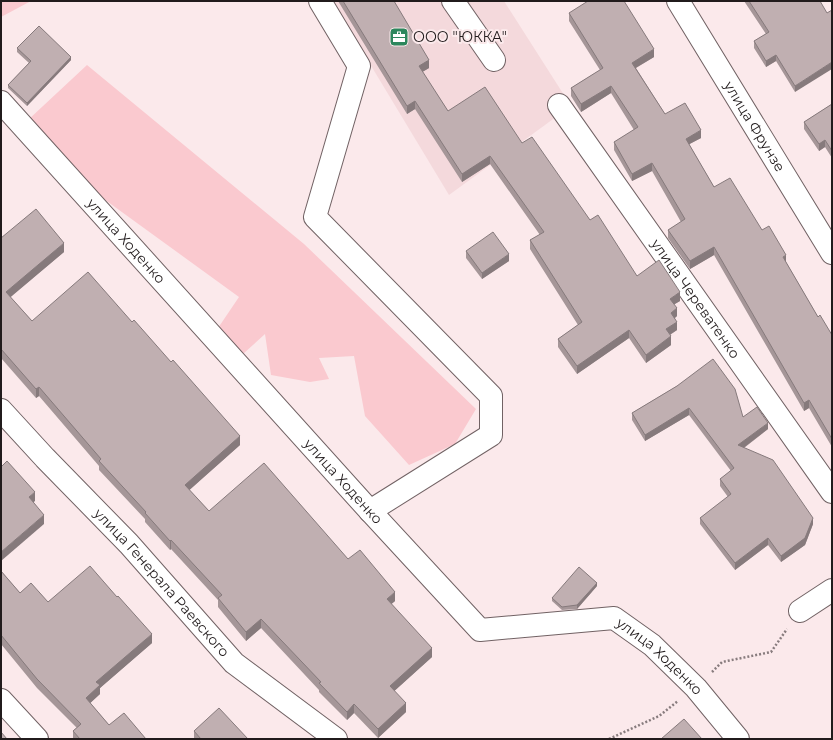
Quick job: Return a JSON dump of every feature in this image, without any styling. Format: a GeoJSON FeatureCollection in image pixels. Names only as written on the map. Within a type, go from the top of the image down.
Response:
{"type":"FeatureCollection","features":[{"type":"Feature","properties":{"kind":"street"},"geometry":{"type":"LineString","coordinates":[[320,1],[358,66],[315,217],[491,396],[491,435],[370,511]]}},
{"type":"Feature","properties":{"kind":"street"},"geometry":{"type":"LineString","coordinates":[[453,1],[494,60]]}},
{"type":"Feature","properties":{"kind":"street","name":"улица Фрунзе"},"geometry":{"type":"LineString","coordinates":[[678,1],[832,253]]}},
{"type":"Feature","properties":{"kind":"street","name":"улица Ходенко"},"geometry":{"type":"LineString","coordinates":[[1,102],[370,511],[480,630],[614,618],[652,645],[696,688],[738,739]]}},
{"type":"Feature","properties":{"kind":"street","name":"улица Череватенко"},"geometry":{"type":"LineString","coordinates":[[559,105],[832,492]]}},
{"type":"Feature","properties":{"kind":"street","name":"улица Генерала Раевского"},"geometry":{"type":"LineString","coordinates":[[1,410],[45,458],[129,544],[234,663],[336,739]]}},
{"type":"Feature","properties":{"kind":"street"},"geometry":{"type":"LineString","coordinates":[[800,610],[832,590]]}},
{"type":"Feature","properties":{"kind":"street"},"geometry":{"type":"LineString","coordinates":[[1,700],[37,739]]}},
{"type":"Feature","properties":{"kind":"shaded area"},"geometry":{"type":"Polygon","coordinates":[[[1,1],[31,1],[1,17],[1,1]]]}},
{"type":"Feature","properties":{"kind":"shaded area"},"geometry":{"type":"Polygon","coordinates":[[[332,1],[504,1],[571,106],[449,195],[332,1]]]}},
{"type":"Feature","properties":{"kind":"shaded area"},"geometry":{"type":"Polygon","coordinates":[[[87,65],[304,244],[476,409],[455,444],[409,465],[365,416],[354,356],[319,358],[329,379],[310,382],[271,375],[265,334],[243,354],[216,331],[239,297],[86,186],[28,120],[87,65]]]}},
{"type":"Feature","properties":{"kind":"building"},"geometry":{"type":"Polygon","coordinates":[[[343,1],[394,1],[429,60],[419,66],[448,111],[485,87],[522,143],[532,137],[590,220],[598,215],[637,276],[659,260],[680,292],[670,299],[677,308],[671,313],[677,322],[666,329],[671,336],[646,355],[629,330],[577,366],[558,339],[582,322],[530,240],[544,232],[490,156],[462,174],[415,101],[407,106],[343,1]]]}},
{"type":"Feature","properties":{"kind":"building"},"geometry":{"type":"Polygon","coordinates":[[[588,1],[624,1],[654,49],[632,63],[665,114],[685,103],[701,130],[686,139],[714,187],[730,178],[762,230],[769,226],[786,255],[783,257],[818,317],[820,315],[832,335],[832,439],[809,400],[804,403],[714,247],[690,261],[668,230],[685,219],[652,163],[632,174],[614,142],[638,127],[611,86],[581,104],[571,88],[603,68],[569,13],[588,1]]]}},
{"type":"Feature","properties":{"kind":"building"},"geometry":{"type":"Polygon","coordinates":[[[749,1],[820,1],[827,13],[832,10],[832,62],[795,86],[776,55],[766,61],[754,41],[769,32],[749,1]]]}},
{"type":"Feature","properties":{"kind":"building"},"geometry":{"type":"Polygon","coordinates":[[[39,26],[71,57],[27,103],[8,85],[31,61],[17,48],[39,26]]]}},
{"type":"Feature","properties":{"kind":"building"},"geometry":{"type":"Polygon","coordinates":[[[832,104],[832,151],[825,140],[819,144],[804,122],[832,104]]]}},
{"type":"Feature","properties":{"kind":"building"},"geometry":{"type":"Polygon","coordinates":[[[36,209],[64,243],[6,292],[32,321],[88,272],[132,322],[134,320],[171,362],[173,360],[240,436],[185,485],[209,511],[264,463],[348,559],[360,550],[395,592],[387,599],[432,648],[390,686],[406,703],[378,729],[354,704],[347,712],[319,683],[321,682],[261,619],[246,632],[218,598],[222,595],[171,540],[170,541],[145,513],[146,512],[99,461],[101,459],[39,387],[36,389],[1,349],[1,238],[36,209]]]}},
{"type":"Feature","properties":{"kind":"building"},"geometry":{"type":"Polygon","coordinates":[[[493,232],[509,254],[482,273],[466,251],[493,232]]]}},
{"type":"Feature","properties":{"kind":"building"},"geometry":{"type":"Polygon","coordinates":[[[713,359],[735,389],[743,417],[757,407],[768,423],[738,445],[773,460],[813,518],[805,538],[781,556],[768,538],[735,563],[700,518],[731,494],[720,479],[734,468],[689,408],[645,435],[632,413],[677,386],[713,359]]]}},
{"type":"Feature","properties":{"kind":"building"},"geometry":{"type":"Polygon","coordinates":[[[7,461],[35,492],[29,497],[44,515],[1,552],[1,465],[2,466],[7,461]]]}},
{"type":"Feature","properties":{"kind":"building"},"geometry":{"type":"Polygon","coordinates":[[[90,566],[152,634],[96,682],[100,685],[86,698],[109,725],[124,713],[146,739],[80,739],[73,731],[81,724],[37,679],[1,635],[1,571],[20,593],[31,583],[48,602],[90,566]]]}},
{"type":"Feature","properties":{"kind":"building"},"geometry":{"type":"Polygon","coordinates":[[[579,567],[597,583],[577,605],[562,607],[552,598],[579,567]]]}},
{"type":"Feature","properties":{"kind":"building"},"geometry":{"type":"Polygon","coordinates":[[[219,708],[248,739],[201,739],[194,731],[219,708]]]}},
{"type":"Feature","properties":{"kind":"building"},"geometry":{"type":"Polygon","coordinates":[[[684,719],[702,739],[661,739],[684,719]]]}},
{"type":"Feature","properties":{"kind":"building"},"geometry":{"type":"Polygon","coordinates":[[[1,732],[7,739],[1,739],[1,732]]]}},
{"type":"Feature","properties":{"kind":"place","name":"ООО \"ЮККА\""},"geometry":{"type":"Point","coordinates":[399,37]}}]}
